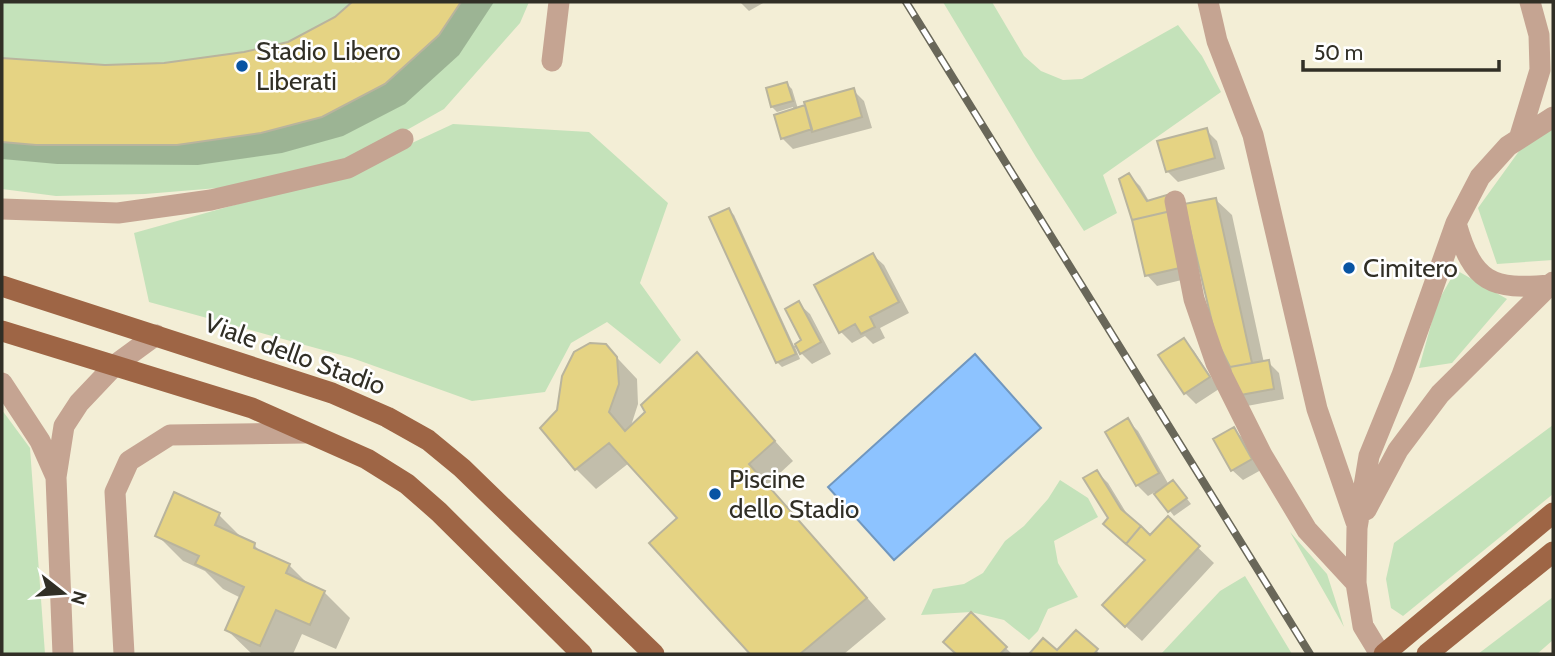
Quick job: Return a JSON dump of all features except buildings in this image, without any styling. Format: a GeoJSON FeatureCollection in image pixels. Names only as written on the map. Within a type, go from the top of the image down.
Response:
{"type":"FeatureCollection","features":[{"type":"Feature","properties":{"kind":"main road","name":"Viale dello Stadio"},"geometry":{"type":"LineString","coordinates":[[2,286],[332,393],[387,417],[428,440],[462,468],[654,654]]}},
{"type":"Feature","properties":{"kind":"main road"},"geometry":{"type":"LineString","coordinates":[[2,331],[252,408],[367,459],[407,484],[439,512],[582,654]]}},
{"type":"Feature","properties":{"kind":"main road"},"geometry":{"type":"LineString","coordinates":[[1382,654],[1553,513]]}},
{"type":"Feature","properties":{"kind":"main road"},"geometry":{"type":"LineString","coordinates":[[1427,654],[1553,552]]}},
{"type":"Feature","properties":{"kind":"street"},"geometry":{"type":"LineString","coordinates":[[552,61],[559,2]]}},
{"type":"Feature","properties":{"kind":"street"},"geometry":{"type":"LineString","coordinates":[[1208,2],[1217,41],[1253,135],[1317,409],[1357,527]]}},
{"type":"Feature","properties":{"kind":"street"},"geometry":{"type":"LineString","coordinates":[[1532,2],[1553,21]]}},
{"type":"Feature","properties":{"kind":"street"},"geometry":{"type":"LineString","coordinates":[[1519,139],[1540,70],[1539,34],[1532,2]]}},
{"type":"Feature","properties":{"kind":"street"},"geometry":{"type":"LineString","coordinates":[[1382,654],[1363,626],[1356,583],[1357,527],[1369,456],[1402,375],[1456,223],[1480,177],[1508,146],[1553,117]]}},
{"type":"Feature","properties":{"kind":"street"},"geometry":{"type":"LineString","coordinates":[[2,209],[118,213],[211,200],[348,169],[403,139]]}},
{"type":"Feature","properties":{"kind":"street"},"geometry":{"type":"LineString","coordinates":[[1175,201],[1194,299],[1216,363],[1262,455],[1307,530],[1356,583]]}},
{"type":"Feature","properties":{"kind":"street"},"geometry":{"type":"LineString","coordinates":[[1456,223],[1464,253],[1474,269],[1491,281],[1518,288],[1552,284]]}},
{"type":"Feature","properties":{"kind":"street"},"geometry":{"type":"LineString","coordinates":[[1357,527],[1398,450],[1440,394],[1552,284]]}},
{"type":"Feature","properties":{"kind":"street"},"geometry":{"type":"LineString","coordinates":[[63,654],[56,477],[64,426],[79,403],[115,365],[156,335]]}},
{"type":"Feature","properties":{"kind":"street"},"geometry":{"type":"LineString","coordinates":[[2,383],[40,440],[56,477]]}},
{"type":"Feature","properties":{"kind":"street"},"geometry":{"type":"LineString","coordinates":[[124,654],[115,492],[129,461],[170,435],[305,433]]}},
{"type":"Feature","properties":{"kind":"green space","name":"Stadio Libero Liberati"},"geometry":{"type":"Polygon","coordinates":[[[2,2],[529,2],[520,23],[444,109],[343,166],[230,187],[145,194],[56,196],[2,189],[2,2]]]}},
{"type":"Feature","properties":{"kind":"green space"},"geometry":{"type":"Polygon","coordinates":[[[943,2],[992,2],[1024,56],[1041,71],[1063,80],[1082,79],[1178,25],[1202,56],[1221,92],[1103,175],[1117,213],[1084,231],[943,2]]]}},
{"type":"Feature","properties":{"kind":"green space"},"geometry":{"type":"Polygon","coordinates":[[[453,124],[589,132],[668,203],[640,283],[681,340],[660,364],[607,322],[571,343],[545,392],[472,401],[352,358],[149,302],[134,233],[345,174],[453,124]]]}},
{"type":"Feature","properties":{"kind":"green space"},"geometry":{"type":"Polygon","coordinates":[[[1553,128],[1553,260],[1497,264],[1478,208],[1527,140],[1553,128]]]}},
{"type":"Feature","properties":{"kind":"green space"},"geometry":{"type":"Polygon","coordinates":[[[1456,270],[1507,299],[1452,363],[1419,368],[1437,303],[1456,270]]]}},
{"type":"Feature","properties":{"kind":"green space"},"geometry":{"type":"Polygon","coordinates":[[[2,410],[30,448],[45,654],[3,654],[2,410]]]}},
{"type":"Feature","properties":{"kind":"green space"},"geometry":{"type":"Polygon","coordinates":[[[1553,425],[1553,494],[1403,616],[1391,608],[1386,579],[1394,543],[1553,425]]]}},
{"type":"Feature","properties":{"kind":"green space"},"geometry":{"type":"Polygon","coordinates":[[[1060,480],[1088,498],[1098,517],[1054,541],[1058,563],[1078,597],[1048,609],[1038,631],[1029,640],[1004,620],[971,612],[921,615],[933,589],[964,584],[983,573],[1005,541],[1024,526],[1048,499],[1060,480]]]}},
{"type":"Feature","properties":{"kind":"green space"},"geometry":{"type":"Polygon","coordinates":[[[1290,532],[1327,574],[1344,627],[1290,532]]]}},
{"type":"Feature","properties":{"kind":"green space"},"geometry":{"type":"Polygon","coordinates":[[[1245,576],[1292,654],[1161,654],[1220,591],[1245,576]]]}},
{"type":"Feature","properties":{"kind":"green space"},"geometry":{"type":"Polygon","coordinates":[[[1553,597],[1553,640],[1537,654],[1478,654],[1553,597]]]}},
{"type":"Feature","properties":{"kind":"water"},"geometry":{"type":"Polygon","coordinates":[[[975,354],[1041,428],[894,560],[828,487],[975,354]]]}},
{"type":"Feature","properties":{"kind":"railway"},"geometry":{"type":"LineString","coordinates":[[906,2],[1310,654]]}},
{"type":"Feature","properties":{"kind":"place","name":"Stadio Libero Liberati"},"geometry":{"type":"Point","coordinates":[242,66]}},
{"type":"Feature","properties":{"kind":"place","name":"Cimitero"},"geometry":{"type":"Point","coordinates":[1349,268]}},
{"type":"Feature","properties":{"kind":"place","name":"Piscine dello Stadio"},"geometry":{"type":"Point","coordinates":[715,494]}}]}
